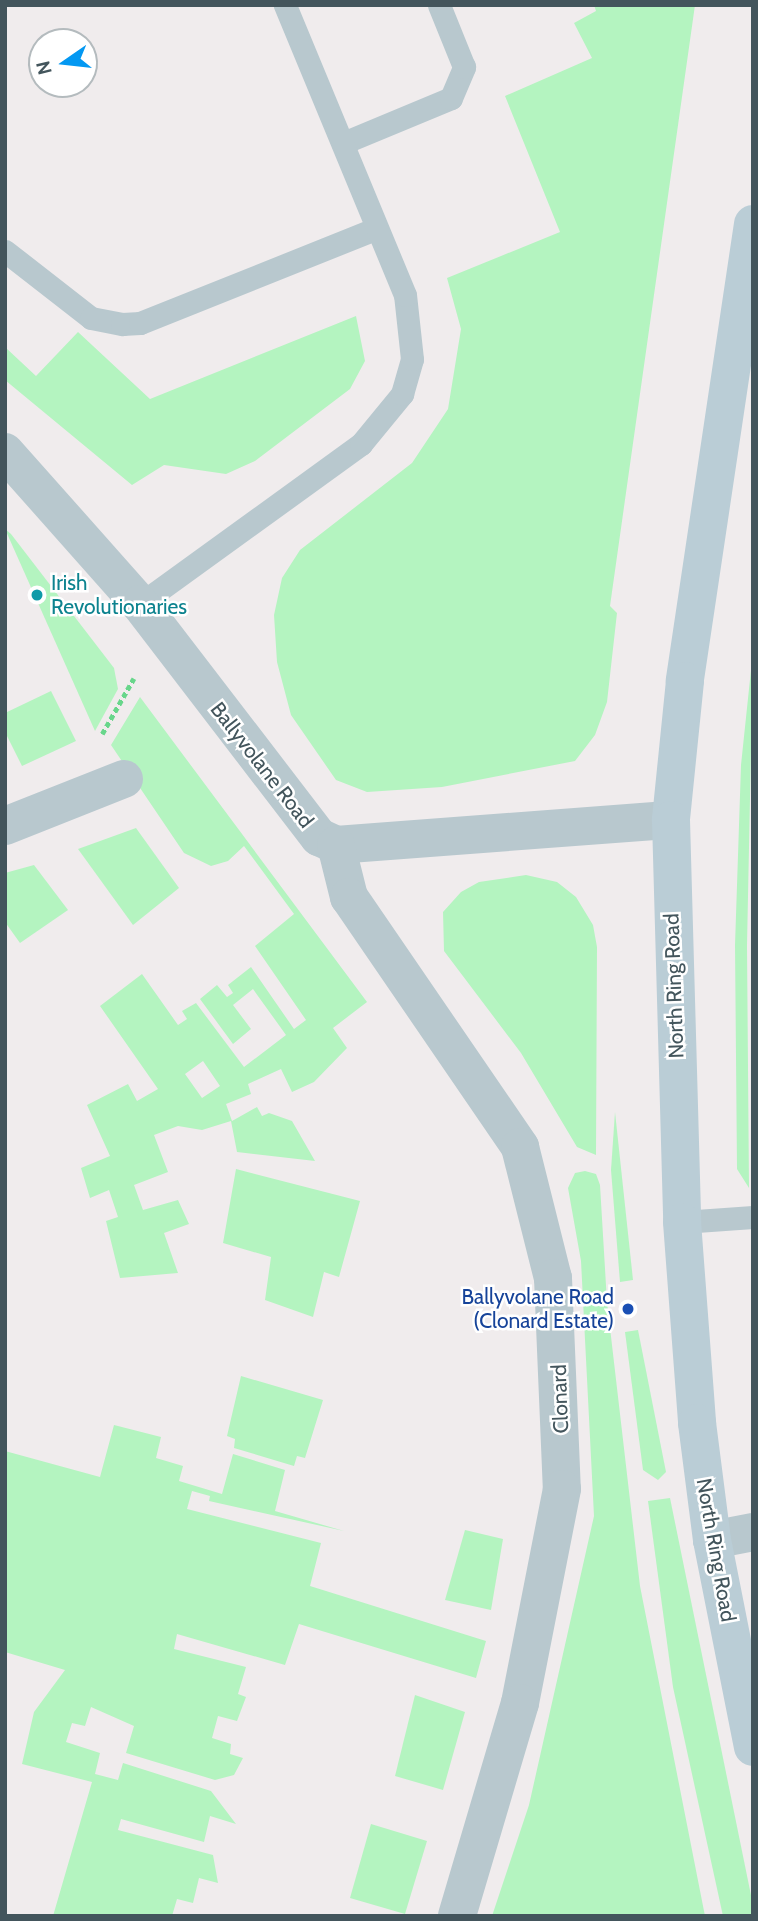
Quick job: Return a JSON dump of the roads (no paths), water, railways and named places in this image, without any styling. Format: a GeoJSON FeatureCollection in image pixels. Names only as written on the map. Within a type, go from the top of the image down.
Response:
{"type":"FeatureCollection","features":[{"type":"Feature","properties":{"kind":"main road","name":"North Ring Road"},"geometry":{"type":"LineString","coordinates":[[753,224],[687,668],[671,820],[682,1222],[697,1423],[712,1540],[753,1747]]}},
{"type":"Feature","properties":{"kind":"street","name":"Ballyvolane Road"},"geometry":{"type":"LineString","coordinates":[[5,452],[140,604],[305,823],[336,845]]}},
{"type":"Feature","properties":{"kind":"street"},"geometry":{"type":"LineString","coordinates":[[5,826],[124,779]]}},
{"type":"Feature","properties":{"kind":"street"},"geometry":{"type":"LineString","coordinates":[[336,845],[671,820]]}},
{"type":"Feature","properties":{"kind":"street","name":"Clonard"},"geometry":{"type":"LineString","coordinates":[[336,845],[349,897],[520,1146],[553,1278],[562,1489],[520,1703],[457,1916]]}},
{"type":"Feature","properties":{"kind":"street"},"geometry":{"type":"LineString","coordinates":[[712,1540],[753,1532]]}},
{"type":"Feature","properties":{"kind":"lane"},"geometry":{"type":"LineString","coordinates":[[140,604],[361,444],[387,418],[402,394],[412,359],[410,321],[377,228],[285,5]]}},
{"type":"Feature","properties":{"kind":"lane"},"geometry":{"type":"LineString","coordinates":[[343,143],[451,98],[464,67],[439,5]]}},
{"type":"Feature","properties":{"kind":"lane"},"geometry":{"type":"LineString","coordinates":[[5,251],[91,318],[122,324],[140,323],[377,228]]}},
{"type":"Feature","properties":{"kind":"lane"},"geometry":{"type":"LineString","coordinates":[[682,1222],[753,1217]]}},
{"type":"Feature","properties":{"kind":"place","name":"Irish Revolutionaries"},"geometry":{"type":"Point","coordinates":[37,595]}},
{"type":"Feature","properties":{"kind":"place","name":"Ballyvolane Road (Clonard Estate)"},"geometry":{"type":"Point","coordinates":[628,1309]}}]}
